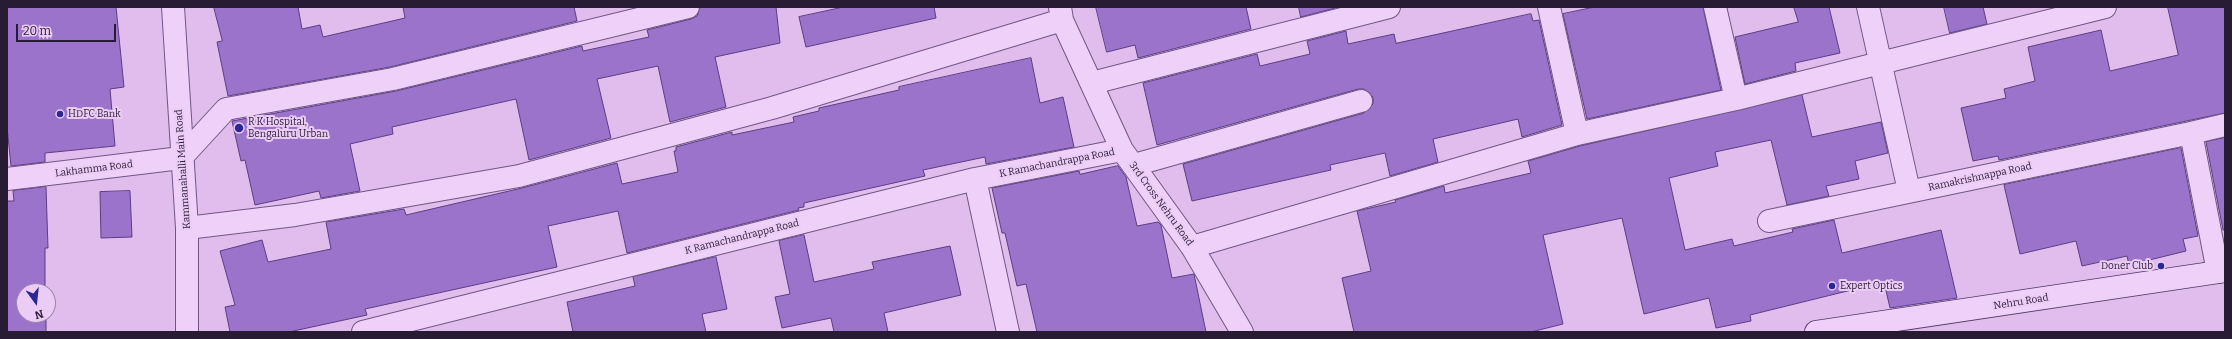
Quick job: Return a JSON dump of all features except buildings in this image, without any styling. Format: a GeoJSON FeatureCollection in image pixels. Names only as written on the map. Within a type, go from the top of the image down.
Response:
{"type":"FeatureCollection","features":[{"type":"Feature","properties":{"kind":"street","name":"Kammanahalli Main Road"},"geometry":{"type":"LineString","coordinates":[[173,7],[187,228],[187,332]]}},
{"type":"Feature","properties":{"kind":"street"},"geometry":{"type":"LineString","coordinates":[[182,158],[226,109],[393,79],[688,7]]}},
{"type":"Feature","properties":{"kind":"street"},"geometry":{"type":"LineString","coordinates":[[1092,83],[1390,7]]}},
{"type":"Feature","properties":{"kind":"street"},"geometry":{"type":"LineString","coordinates":[[1549,7],[1577,134]]}},
{"type":"Feature","properties":{"kind":"street"},"geometry":{"type":"LineString","coordinates":[[1715,7],[1736,98]]}},
{"type":"Feature","properties":{"kind":"street"},"geometry":{"type":"LineString","coordinates":[[1868,7],[1879,62],[1909,191]]}},
{"type":"Feature","properties":{"kind":"street"},"geometry":{"type":"LineString","coordinates":[[1192,247],[1577,134],[1736,98],[2105,7]]}},
{"type":"Feature","properties":{"kind":"street"},"geometry":{"type":"LineString","coordinates":[[187,228],[295,215],[519,176],[772,108],[1061,13]]}},
{"type":"Feature","properties":{"kind":"street","name":"3rd Cross Nehru Road"},"geometry":{"type":"LineString","coordinates":[[1061,13],[1092,83],[1128,158],[1192,247],[1242,332]]}},
{"type":"Feature","properties":{"kind":"street","name":"K Ramachandrappa Road"},"geometry":{"type":"LineString","coordinates":[[363,332],[976,179],[1128,158],[1361,101]]}},
{"type":"Feature","properties":{"kind":"street","name":"Ramakrishnappa Road"},"geometry":{"type":"LineString","coordinates":[[1769,221],[2225,125]]}},
{"type":"Feature","properties":{"kind":"street"},"geometry":{"type":"LineString","coordinates":[[2191,133],[2222,272]]}},
{"type":"Feature","properties":{"kind":"street","name":"Lakhamma Road"},"geometry":{"type":"LineString","coordinates":[[7,179],[182,158]]}},
{"type":"Feature","properties":{"kind":"street"},"geometry":{"type":"LineString","coordinates":[[976,179],[1008,332]]}},
{"type":"Feature","properties":{"kind":"street","name":"Nehru Road"},"geometry":{"type":"LineString","coordinates":[[1816,332],[1860,329],[2222,272]]}},
{"type":"Feature","properties":{"kind":"place","name":"HDFC Bank"},"geometry":{"type":"Point","coordinates":[60,114]}},
{"type":"Feature","properties":{"kind":"place","name":"R K Hospital, Bengaluru Urban"},"geometry":{"type":"Point","coordinates":[239,128]}},
{"type":"Feature","properties":{"kind":"place","name":"Doner Club"},"geometry":{"type":"Point","coordinates":[2161,266]}},
{"type":"Feature","properties":{"kind":"place","name":"Expert Optics"},"geometry":{"type":"Point","coordinates":[1832,286]}}]}
